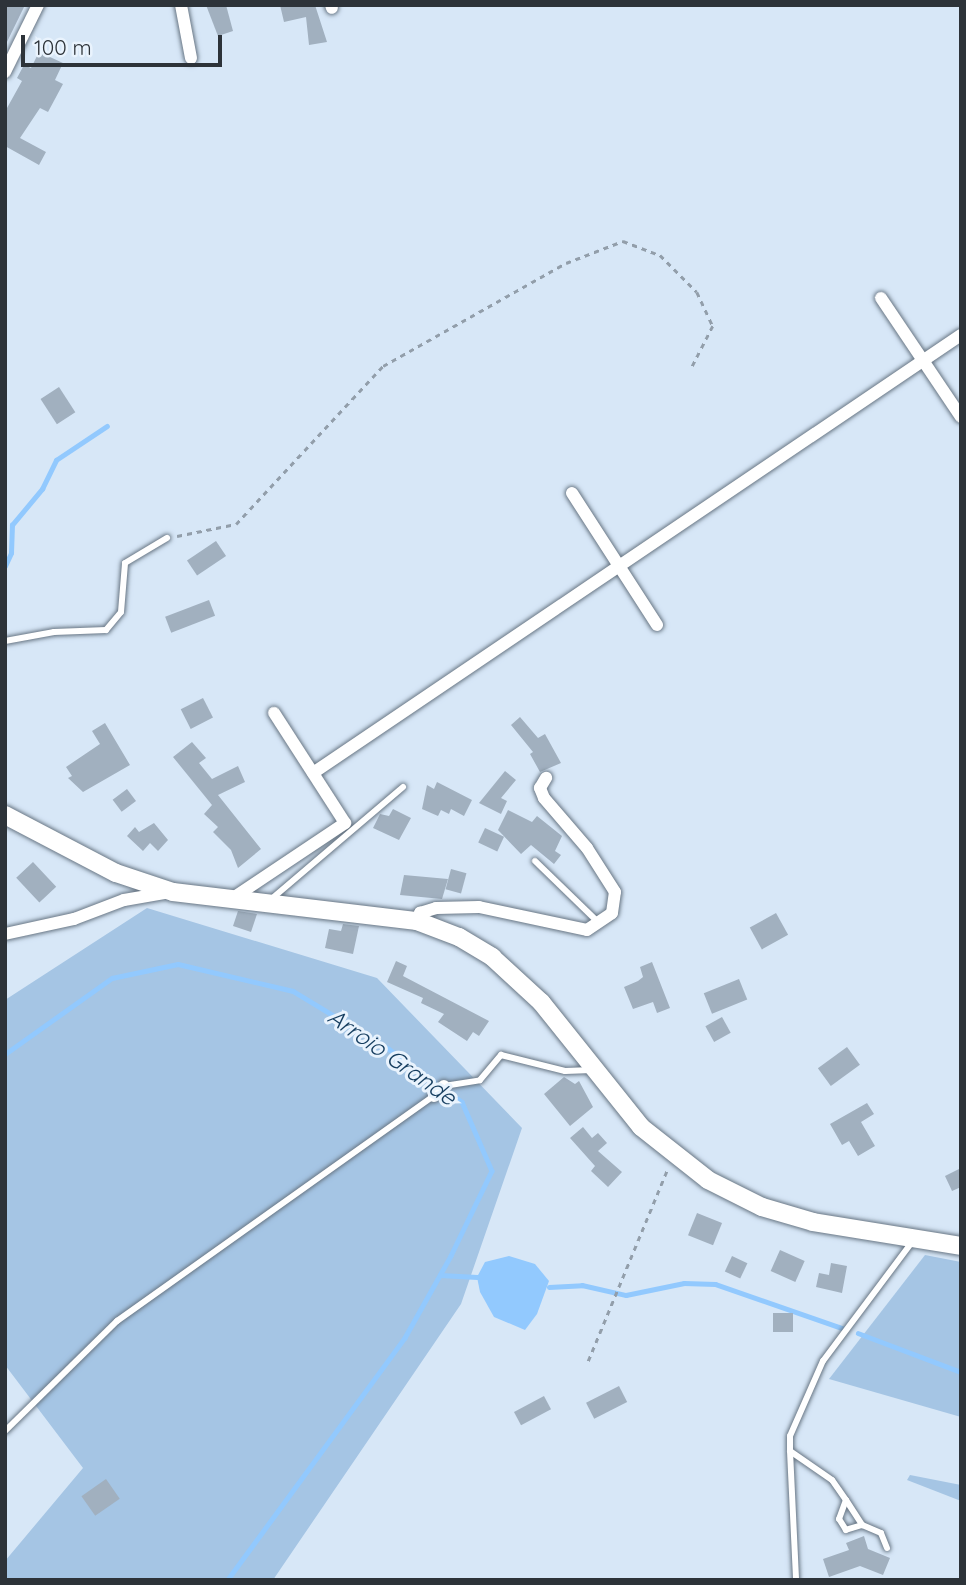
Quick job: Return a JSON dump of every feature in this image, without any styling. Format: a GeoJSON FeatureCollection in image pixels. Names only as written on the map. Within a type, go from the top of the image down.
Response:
{"type":"FeatureCollection","features":[{"type":"Feature","properties":{"kind":"main road"},"geometry":{"type":"LineString","coordinates":[[5,816],[116,873],[173,892],[417,921],[460,937],[492,957],[541,1002],[641,1128],[708,1180],[762,1207],[813,1222],[914,1239],[957,1242]]}},
{"type":"Feature","properties":{"kind":"street"},"geometry":{"type":"LineString","coordinates":[[5,72],[38,5]]}},
{"type":"Feature","properties":{"kind":"street"},"geometry":{"type":"LineString","coordinates":[[181,5],[191,58]]}},
{"type":"Feature","properties":{"kind":"street"},"geometry":{"type":"LineString","coordinates":[[881,298],[921,362],[961,417]]}},
{"type":"Feature","properties":{"kind":"street"},"geometry":{"type":"LineString","coordinates":[[313,773],[961,335]]}},
{"type":"Feature","properties":{"kind":"street"},"geometry":{"type":"LineString","coordinates":[[572,493],[657,625]]}},
{"type":"Feature","properties":{"kind":"street"},"geometry":{"type":"LineString","coordinates":[[233,898],[345,823],[274,713]]}},
{"type":"Feature","properties":{"kind":"street"},"geometry":{"type":"LineString","coordinates":[[417,921],[420,913],[451,906],[479,907],[587,930],[601,925],[612,913],[615,892],[587,848],[544,798],[540,789],[546,778]]}},
{"type":"Feature","properties":{"kind":"street"},"geometry":{"type":"LineString","coordinates":[[5,934],[74,919],[124,900],[173,892]]}},
{"type":"Feature","properties":{"kind":"street"},"geometry":{"type":"LineString","coordinates":[[434,1096],[444,1086]]}},
{"type":"Feature","properties":{"kind":"lane"},"geometry":{"type":"LineString","coordinates":[[5,642],[54,632],[106,630],[121,612],[125,562],[167,538]]}},
{"type":"Feature","properties":{"kind":"lane"},"geometry":{"type":"LineString","coordinates":[[268,902],[403,787]]}},
{"type":"Feature","properties":{"kind":"lane"},"geometry":{"type":"LineString","coordinates":[[535,861],[601,925]]}},
{"type":"Feature","properties":{"kind":"lane"},"geometry":{"type":"LineString","coordinates":[[444,1086],[480,1080],[501,1055],[565,1071],[594,1070]]}},
{"type":"Feature","properties":{"kind":"lane"},"geometry":{"type":"LineString","coordinates":[[5,1432],[117,1321],[434,1096]]}},
{"type":"Feature","properties":{"kind":"lane"},"geometry":{"type":"LineString","coordinates":[[796,1580],[790,1436],[823,1361],[914,1239]]}},
{"type":"Feature","properties":{"kind":"lane"},"geometry":{"type":"LineString","coordinates":[[790,1451],[832,1480],[862,1525],[881,1533],[887,1548]]}},
{"type":"Feature","properties":{"kind":"lane"},"geometry":{"type":"LineString","coordinates":[[846,1500],[839,1519],[846,1530],[862,1525]]}},
{"type":"Feature","properties":{"kind":"path"},"geometry":{"type":"LineString","coordinates":[[167,538],[236,524],[383,366],[566,263],[623,241],[660,255],[696,292],[713,326],[691,369]]}},
{"type":"Feature","properties":{"kind":"path"},"geometry":{"type":"LineString","coordinates":[[587,1361],[673,1155]]}},
{"type":"Feature","properties":{"kind":"shaded area"},"geometry":{"type":"Polygon","coordinates":[[[147,908],[377,978],[522,1128],[461,1304],[273,1580],[5,1580],[5,1561],[83,1468],[5,1365],[5,1000],[147,908]]]}},
{"type":"Feature","properties":{"kind":"shaded area"},"geometry":{"type":"Polygon","coordinates":[[[925,1255],[961,1262],[961,1417],[829,1379],[925,1255]]]}},
{"type":"Feature","properties":{"kind":"shaded area"},"geometry":{"type":"Polygon","coordinates":[[[509,1256],[535,1264],[549,1281],[537,1314],[525,1330],[494,1317],[480,1292],[477,1277],[485,1262],[509,1256]]]}},
{"type":"Feature","properties":{"kind":"shaded area"},"geometry":{"type":"Polygon","coordinates":[[[910,1475],[961,1485],[961,1501],[907,1480],[910,1475]]]}},
{"type":"Feature","properties":{"kind":"building"},"geometry":{"type":"Polygon","coordinates":[[[5,5],[25,5],[5,46],[5,5]]]}},
{"type":"Feature","properties":{"kind":"building"},"geometry":{"type":"Polygon","coordinates":[[[206,5],[226,5],[233,31],[218,36],[206,5]]]}},
{"type":"Feature","properties":{"kind":"building"},"geometry":{"type":"Polygon","coordinates":[[[280,5],[315,5],[327,42],[309,45],[306,17],[284,22],[280,5]]]}},
{"type":"Feature","properties":{"kind":"building"},"geometry":{"type":"Polygon","coordinates":[[[39,52],[63,63],[55,80],[63,84],[48,112],[40,108],[20,138],[46,152],[39,165],[5,146],[7,108],[22,81],[17,78],[24,65],[31,68],[39,52]]]}},
{"type":"Feature","properties":{"kind":"building"},"geometry":{"type":"Polygon","coordinates":[[[59,387],[75,412],[57,424],[41,399],[59,387]]]}},
{"type":"Feature","properties":{"kind":"building"},"geometry":{"type":"Polygon","coordinates":[[[216,541],[226,556],[197,575],[187,561],[216,541]]]}},
{"type":"Feature","properties":{"kind":"building"},"geometry":{"type":"Polygon","coordinates":[[[209,600],[215,616],[171,633],[165,617],[209,600]]]}},
{"type":"Feature","properties":{"kind":"building"},"geometry":{"type":"Polygon","coordinates":[[[203,698],[213,718],[191,729],[181,709],[203,698]]]}},
{"type":"Feature","properties":{"kind":"building"},"geometry":{"type":"Polygon","coordinates":[[[520,717],[538,738],[545,734],[561,763],[540,772],[530,754],[533,752],[511,725],[520,717]]]}},
{"type":"Feature","properties":{"kind":"building"},"geometry":{"type":"Polygon","coordinates":[[[105,723],[130,765],[83,792],[68,778],[72,776],[66,767],[100,744],[92,731],[105,723]]]}},
{"type":"Feature","properties":{"kind":"building"},"geometry":{"type":"Polygon","coordinates":[[[192,742],[206,758],[199,763],[212,779],[238,766],[245,782],[218,795],[261,849],[238,868],[231,850],[213,832],[218,827],[204,814],[212,805],[173,757],[192,742]]]}},
{"type":"Feature","properties":{"kind":"building"},"geometry":{"type":"Polygon","coordinates":[[[505,771],[516,780],[501,798],[507,801],[501,814],[479,803],[505,771]]]}},
{"type":"Feature","properties":{"kind":"building"},"geometry":{"type":"Polygon","coordinates":[[[437,782],[472,800],[464,816],[451,809],[449,814],[441,810],[438,816],[422,809],[427,785],[434,789],[437,782]]]}},
{"type":"Feature","properties":{"kind":"building"},"geometry":{"type":"Polygon","coordinates":[[[127,789],[136,801],[122,812],[113,800],[127,789]]]}},
{"type":"Feature","properties":{"kind":"building"},"geometry":{"type":"Polygon","coordinates":[[[393,809],[411,818],[399,840],[373,828],[380,814],[389,816],[393,809]]]}},
{"type":"Feature","properties":{"kind":"building"},"geometry":{"type":"Polygon","coordinates":[[[508,810],[532,822],[537,816],[562,836],[555,851],[561,855],[554,864],[531,845],[521,854],[498,830],[508,810]]]}},
{"type":"Feature","properties":{"kind":"building"},"geometry":{"type":"Polygon","coordinates":[[[154,823],[168,840],[158,851],[150,843],[143,851],[127,836],[135,827],[139,832],[154,823]]]}},
{"type":"Feature","properties":{"kind":"building"},"geometry":{"type":"Polygon","coordinates":[[[485,828],[504,837],[497,851],[478,843],[485,828]]]}},
{"type":"Feature","properties":{"kind":"building"},"geometry":{"type":"Polygon","coordinates":[[[33,862],[56,887],[39,903],[16,878],[33,862]]]}},
{"type":"Feature","properties":{"kind":"building"},"geometry":{"type":"Polygon","coordinates":[[[451,869],[466,873],[461,893],[446,889],[451,869]]]}},
{"type":"Feature","properties":{"kind":"building"},"geometry":{"type":"Polygon","coordinates":[[[404,875],[448,879],[442,899],[400,895],[404,875]]]}},
{"type":"Feature","properties":{"kind":"building"},"geometry":{"type":"Polygon","coordinates":[[[238,911],[257,914],[251,932],[233,926],[238,911]]]}},
{"type":"Feature","properties":{"kind":"building"},"geometry":{"type":"Polygon","coordinates":[[[776,913],[788,935],[762,949],[750,928],[776,913]]]}},
{"type":"Feature","properties":{"kind":"building"},"geometry":{"type":"Polygon","coordinates":[[[343,924],[359,926],[353,954],[325,948],[329,929],[341,931],[343,924]]]}},
{"type":"Feature","properties":{"kind":"building"},"geometry":{"type":"Polygon","coordinates":[[[396,961],[407,966],[403,976],[489,1021],[479,1036],[473,1032],[467,1041],[438,1022],[444,1014],[421,1003],[423,998],[387,982],[396,961]]]}},
{"type":"Feature","properties":{"kind":"building"},"geometry":{"type":"Polygon","coordinates":[[[652,962],[670,1008],[657,1013],[653,1002],[633,1009],[624,987],[643,977],[640,967],[652,962]]]}},
{"type":"Feature","properties":{"kind":"building"},"geometry":{"type":"Polygon","coordinates":[[[739,979],[747,999],[712,1014],[704,993],[739,979]]]}},
{"type":"Feature","properties":{"kind":"building"},"geometry":{"type":"Polygon","coordinates":[[[722,1017],[731,1033],[714,1042],[705,1026],[722,1017]]]}},
{"type":"Feature","properties":{"kind":"building"},"geometry":{"type":"Polygon","coordinates":[[[847,1047],[860,1065],[831,1086],[818,1068],[847,1047]]]}},
{"type":"Feature","properties":{"kind":"building"},"geometry":{"type":"Polygon","coordinates":[[[564,1077],[575,1084],[579,1081],[593,1107],[570,1126],[544,1094],[564,1077]]]}},
{"type":"Feature","properties":{"kind":"building"},"geometry":{"type":"Polygon","coordinates":[[[867,1103],[874,1114],[861,1122],[875,1146],[858,1156],[849,1141],[842,1145],[830,1124],[867,1103]]]}},
{"type":"Feature","properties":{"kind":"building"},"geometry":{"type":"Polygon","coordinates":[[[583,1127],[592,1138],[598,1133],[607,1143],[598,1151],[622,1172],[608,1187],[591,1171],[595,1166],[570,1138],[583,1127]]]}},
{"type":"Feature","properties":{"kind":"building"},"geometry":{"type":"Polygon","coordinates":[[[961,1168],[961,1187],[952,1191],[945,1176],[961,1168]]]}},
{"type":"Feature","properties":{"kind":"building"},"geometry":{"type":"Polygon","coordinates":[[[697,1213],[722,1223],[713,1245],[688,1235],[697,1213]]]}},
{"type":"Feature","properties":{"kind":"building"},"geometry":{"type":"Polygon","coordinates":[[[780,1250],[805,1261],[795,1282],[771,1271],[780,1250]]]}},
{"type":"Feature","properties":{"kind":"building"},"geometry":{"type":"Polygon","coordinates":[[[732,1256],[747,1263],[740,1279],[725,1271],[732,1256]]]}},
{"type":"Feature","properties":{"kind":"building"},"geometry":{"type":"Polygon","coordinates":[[[831,1263],[847,1266],[842,1293],[816,1287],[819,1273],[829,1275],[831,1263]]]}},
{"type":"Feature","properties":{"kind":"building"},"geometry":{"type":"Polygon","coordinates":[[[773,1313],[793,1313],[793,1332],[773,1332],[773,1313]]]}},
{"type":"Feature","properties":{"kind":"building"},"geometry":{"type":"Polygon","coordinates":[[[619,1386],[627,1402],[594,1419],[586,1403],[619,1386]]]}},
{"type":"Feature","properties":{"kind":"building"},"geometry":{"type":"Polygon","coordinates":[[[544,1396],[551,1409],[521,1425],[514,1412],[544,1396]]]}},
{"type":"Feature","properties":{"kind":"building"},"geometry":{"type":"Polygon","coordinates":[[[106,1479],[120,1499],[95,1516],[81,1496],[106,1479]]]}},
{"type":"Feature","properties":{"kind":"building"},"geometry":{"type":"Polygon","coordinates":[[[864,1536],[868,1549],[890,1558],[883,1575],[860,1566],[829,1577],[823,1559],[849,1550],[846,1543],[864,1536]]]}},
{"type":"Feature","properties":{"kind":"waterway"},"geometry":{"type":"LineString","coordinates":[[5,566],[11,553],[12,525],[42,489],[56,460],[107,426]]}},
{"type":"Feature","properties":{"kind":"waterway","name":"Arroio Grande"},"geometry":{"type":"LineString","coordinates":[[5,1054],[112,978],[178,964],[293,991],[389,1049],[462,1102],[492,1171],[451,1256],[405,1338],[228,1580]]}},
{"type":"Feature","properties":{"kind":"waterway"},"geometry":{"type":"LineString","coordinates":[[440,1275],[477,1277]]}},
{"type":"Feature","properties":{"kind":"waterway"},"geometry":{"type":"LineString","coordinates":[[549,1287],[582,1285],[626,1295],[684,1283],[715,1284],[845,1329]]}},
{"type":"Feature","properties":{"kind":"waterway"},"geometry":{"type":"LineString","coordinates":[[858,1333],[961,1372]]}}]}
